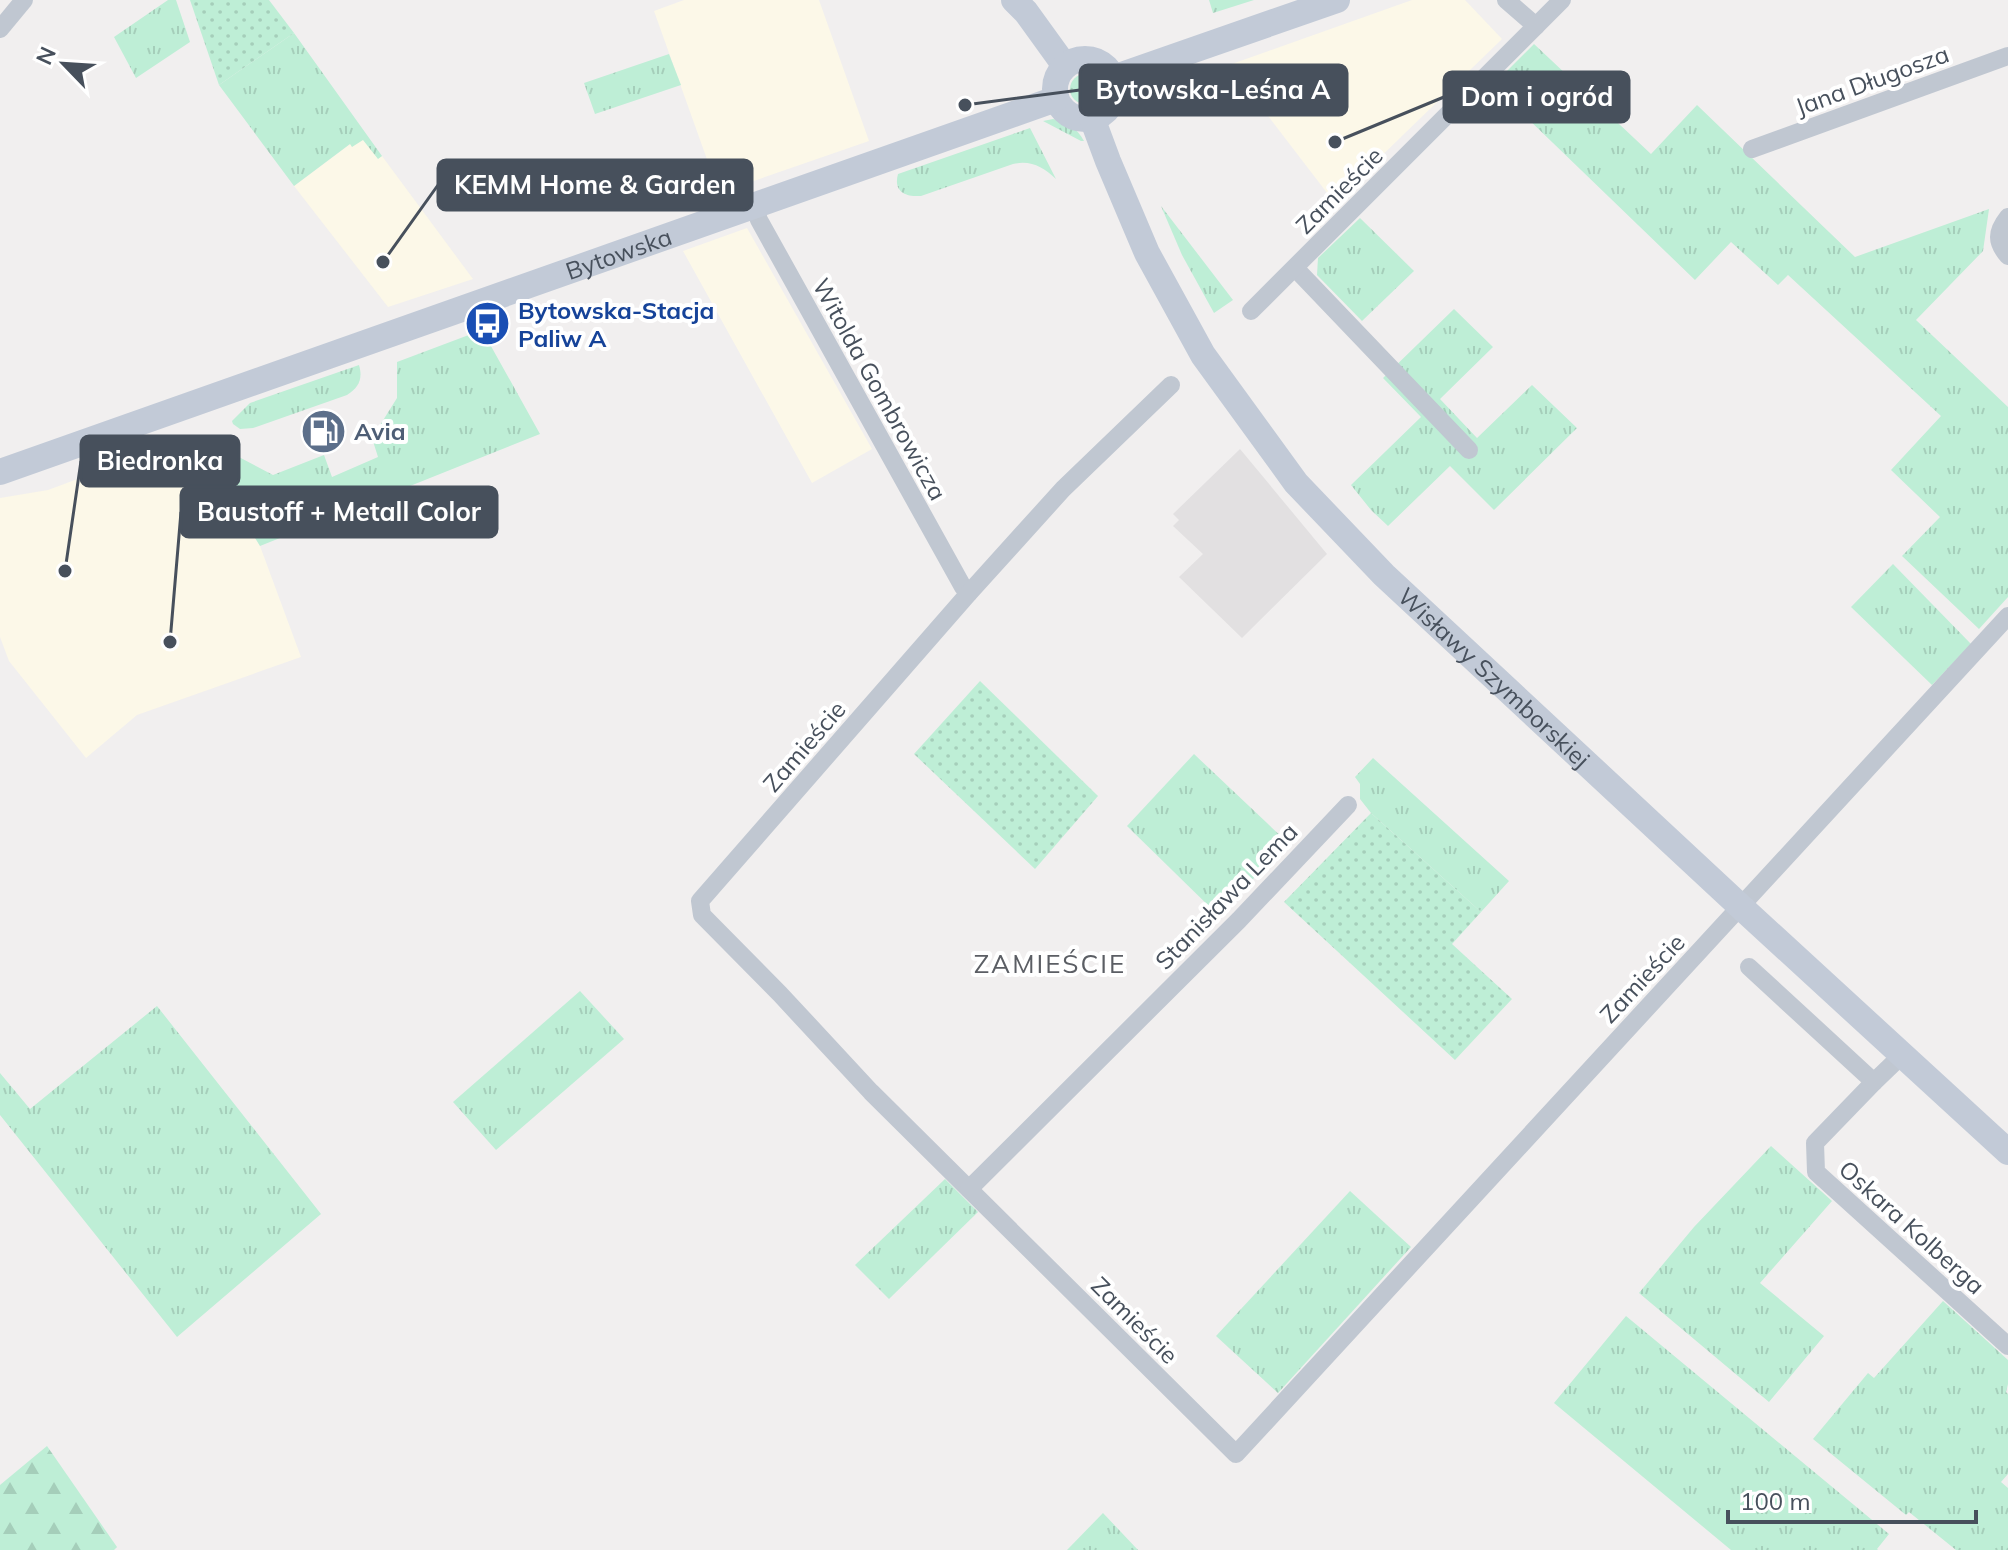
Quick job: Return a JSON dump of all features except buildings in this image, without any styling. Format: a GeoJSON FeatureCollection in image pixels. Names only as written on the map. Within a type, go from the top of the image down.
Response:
{"type":"FeatureCollection","features":[{"type":"Feature","properties":{"kind":"main road"},"geometry":{"type":"LineString","coordinates":[[1014,0],[1065,66]]}},
{"type":"Feature","properties":{"kind":"main road"},"geometry":{"type":"LineString","coordinates":[[1113,78],[1337,0]]}},
{"type":"Feature","properties":{"kind":"main road"},"geometry":{"type":"LineString","coordinates":[[1078,59],[1092,60],[1105,66],[1113,78],[1115,91],[1111,103],[1103,113],[1092,118],[1070,116],[1056,99],[1056,78],[1065,66],[1078,59]]}},
{"type":"Feature","properties":{"kind":"main road","name":"Bytowska"},"geometry":{"type":"LineString","coordinates":[[0,472],[1056,99]]}},
{"type":"Feature","properties":{"kind":"main road","name":"Wisławy Szymborskiej"},"geometry":{"type":"LineString","coordinates":[[1092,118],[1147,253],[1203,355],[1296,483],[1384,575],[2008,1152]]}},
{"type":"Feature","properties":{"kind":"street"},"geometry":{"type":"LineString","coordinates":[[0,29],[24,0]]}},
{"type":"Feature","properties":{"kind":"street"},"geometry":{"type":"LineString","coordinates":[[1506,0],[1536,26]]}},
{"type":"Feature","properties":{"kind":"street","name":"Zamieście"},"geometry":{"type":"LineString","coordinates":[[1251,311],[1562,0]]}},
{"type":"Feature","properties":{"kind":"street","name":"Jana Długosza"},"geometry":{"type":"LineString","coordinates":[[1752,149],[2008,56]]}},
{"type":"Feature","properties":{"kind":"street","name":"Witolda Gombrowicza"},"geometry":{"type":"LineString","coordinates":[[754,205],[759,220],[969,593]]}},
{"type":"Feature","properties":{"kind":"street"},"geometry":{"type":"LineString","coordinates":[[2008,217],[1999,235],[2000,246],[2008,256]]}},
{"type":"Feature","properties":{"kind":"street"},"geometry":{"type":"LineString","coordinates":[[1295,268],[1469,450]]}},
{"type":"Feature","properties":{"kind":"street","name":"Zamieście"},"geometry":{"type":"LineString","coordinates":[[1171,385],[1063,489],[700,901],[702,915],[871,1092],[1236,1454],[2008,616]]}},
{"type":"Feature","properties":{"kind":"street","name":"Stanisława Lema"},"geometry":{"type":"LineString","coordinates":[[969,1189],[1239,920],[1348,805]]}},
{"type":"Feature","properties":{"kind":"street"},"geometry":{"type":"LineString","coordinates":[[1749,967],[1874,1082]]}},
{"type":"Feature","properties":{"kind":"street","name":"Oskara Kolberga"},"geometry":{"type":"LineString","coordinates":[[1902,1055],[1815,1143],[1816,1172],[2008,1346]]}},
{"type":"Feature","properties":{"kind":"shaded area"},"geometry":{"type":"Polygon","coordinates":[[[684,0],[819,0],[869,141],[719,193],[654,11],[684,0]]]}},
{"type":"Feature","properties":{"kind":"shaded area"},"geometry":{"type":"Polygon","coordinates":[[[1412,0],[1465,0],[1502,39],[1334,202],[1229,65],[1412,0]]]}},
{"type":"Feature","properties":{"kind":"shaded area"},"geometry":{"type":"Polygon","coordinates":[[[363,139],[378,158],[382,156],[473,279],[388,307],[294,186],[350,144],[363,139]]]}},
{"type":"Feature","properties":{"kind":"shaded area"},"geometry":{"type":"Polygon","coordinates":[[[747,228],[872,449],[812,483],[683,251],[747,228]]]}},
{"type":"Feature","properties":{"kind":"shaded area"},"geometry":{"type":"Polygon","coordinates":[[[188,438],[223,462],[244,520],[260,546],[301,657],[137,715],[86,758],[9,661],[0,637],[0,498],[48,490],[188,438]]]}},
{"type":"Feature","properties":{"kind":"shaded area"},"geometry":{"type":"Polygon","coordinates":[[[1240,449],[1327,554],[1242,638],[1179,577],[1203,554],[1173,526],[1179,520],[1173,514],[1240,449]]]}},
{"type":"Feature","properties":{"kind":"green space"},"geometry":{"type":"Polygon","coordinates":[[[168,0],[176,0],[190,42],[136,78],[114,37],[168,0]]]}},
{"type":"Feature","properties":{"kind":"green space"},"geometry":{"type":"Polygon","coordinates":[[[190,0],[269,0],[294,33],[219,85],[190,0]]]}},
{"type":"Feature","properties":{"kind":"green space"},"geometry":{"type":"Polygon","coordinates":[[[1209,0],[1254,0],[1213,13],[1209,0]]]}},
{"type":"Feature","properties":{"kind":"green space"},"geometry":{"type":"Polygon","coordinates":[[[294,33],[382,156],[378,159],[363,140],[352,147],[350,144],[294,186],[219,85],[294,33]]]}},
{"type":"Feature","properties":{"kind":"green space"},"geometry":{"type":"Polygon","coordinates":[[[1534,44],[1651,154],[1697,105],[1855,257],[1989,209],[1983,251],[1916,320],[2008,407],[2008,597],[1979,629],[1902,556],[1940,517],[1891,470],[1941,416],[1788,275],[1778,285],[1731,242],[1695,280],[1493,85],[1534,44]]]}},
{"type":"Feature","properties":{"kind":"green space"},"geometry":{"type":"Polygon","coordinates":[[[669,54],[681,85],[595,114],[584,83],[669,54]]]}},
{"type":"Feature","properties":{"kind":"green space"},"geometry":{"type":"Polygon","coordinates":[[[1085,74],[1091,75],[1099,83],[1099,95],[1091,103],[1085,104],[1079,103],[1071,95],[1070,89],[1071,83],[1079,75],[1085,74]]]}},
{"type":"Feature","properties":{"kind":"green space"},"geometry":{"type":"Polygon","coordinates":[[[1053,119],[1071,126],[1084,141],[1043,121],[1053,119]]]}},
{"type":"Feature","properties":{"kind":"green space"},"geometry":{"type":"Polygon","coordinates":[[[1030,128],[1056,179],[1036,166],[1019,163],[921,196],[910,196],[897,185],[898,174],[1030,128]]]}},
{"type":"Feature","properties":{"kind":"green space"},"geometry":{"type":"Polygon","coordinates":[[[1161,206],[1233,300],[1214,313],[1182,255],[1161,206]]]}},
{"type":"Feature","properties":{"kind":"green space"},"geometry":{"type":"Polygon","coordinates":[[[1360,218],[1414,271],[1362,321],[1317,275],[1318,258],[1360,218]]]}},
{"type":"Feature","properties":{"kind":"green space"},"geometry":{"type":"Polygon","coordinates":[[[1454,309],[1493,347],[1440,399],[1477,438],[1532,385],[1577,428],[1494,510],[1450,466],[1388,526],[1351,485],[1421,417],[1383,378],[1454,309]]]}},
{"type":"Feature","properties":{"kind":"green space"},"geometry":{"type":"Polygon","coordinates":[[[482,330],[540,434],[260,546],[244,520],[223,462],[237,456],[273,475],[324,455],[332,477],[378,457],[372,438],[397,398],[397,362],[482,330]]]}},
{"type":"Feature","properties":{"kind":"green space"},"geometry":{"type":"Polygon","coordinates":[[[359,365],[359,382],[347,395],[253,428],[240,429],[233,424],[232,421],[250,403],[359,365]]]}},
{"type":"Feature","properties":{"kind":"green space"},"geometry":{"type":"Polygon","coordinates":[[[1893,564],[1971,644],[1932,685],[1851,607],[1893,564]]]}},
{"type":"Feature","properties":{"kind":"green space"},"geometry":{"type":"Polygon","coordinates":[[[980,681],[1098,796],[1035,869],[914,754],[980,681]]]}},
{"type":"Feature","properties":{"kind":"green space"},"geometry":{"type":"Polygon","coordinates":[[[1194,754],[1288,843],[1218,915],[1127,826],[1194,754]]]}},
{"type":"Feature","properties":{"kind":"green space"},"geometry":{"type":"Polygon","coordinates":[[[1373,758],[1509,881],[1481,912],[1371,813],[1360,799],[1360,784],[1355,777],[1373,758]]]}},
{"type":"Feature","properties":{"kind":"green space"},"geometry":{"type":"Polygon","coordinates":[[[1371,813],[1481,912],[1452,944],[1512,999],[1455,1060],[1284,902],[1371,813]]]}},
{"type":"Feature","properties":{"kind":"green space"},"geometry":{"type":"Polygon","coordinates":[[[580,991],[624,1039],[496,1150],[453,1102],[580,991]]]}},
{"type":"Feature","properties":{"kind":"green space"},"geometry":{"type":"Polygon","coordinates":[[[157,1006],[321,1214],[177,1337],[0,1115],[0,1073],[30,1109],[157,1006]]]}},
{"type":"Feature","properties":{"kind":"green space"},"geometry":{"type":"Polygon","coordinates":[[[1771,1146],[1832,1201],[1760,1283],[1824,1336],[1769,1402],[1639,1293],[1694,1227],[1771,1146]]]}},
{"type":"Feature","properties":{"kind":"green space"},"geometry":{"type":"Polygon","coordinates":[[[945,1179],[978,1212],[889,1299],[855,1265],[945,1179]]]}},
{"type":"Feature","properties":{"kind":"green space"},"geometry":{"type":"Polygon","coordinates":[[[1350,1191],[1411,1247],[1278,1393],[1216,1336],[1350,1191]]]}},
{"type":"Feature","properties":{"kind":"green space"},"geometry":{"type":"Polygon","coordinates":[[[1943,1301],[2008,1360],[2008,1474],[2001,1482],[2008,1488],[2008,1550],[1956,1550],[1909,1512],[1906,1515],[1813,1439],[1868,1373],[1874,1378],[1943,1301]]]}},
{"type":"Feature","properties":{"kind":"green space"},"geometry":{"type":"Polygon","coordinates":[[[1626,1316],[1889,1534],[1878,1550],[1731,1550],[1554,1403],[1626,1316]]]}},
{"type":"Feature","properties":{"kind":"green space"},"geometry":{"type":"Polygon","coordinates":[[[47,1446],[117,1547],[114,1550],[0,1550],[0,1485],[47,1446]]]}},
{"type":"Feature","properties":{"kind":"green space"},"geometry":{"type":"Polygon","coordinates":[[[1103,1513],[1138,1550],[1067,1550],[1103,1513]]]}},
{"type":"Feature","properties":{"kind":"place","name":"Bytowska-Leśna A"},"geometry":{"type":"Point","coordinates":[965,105]}},
{"type":"Feature","properties":{"kind":"place","name":"Dom i ogród"},"geometry":{"type":"Point","coordinates":[1335,142]}},
{"type":"Feature","properties":{"kind":"place","name":"KEMM Home & Garden"},"geometry":{"type":"Point","coordinates":[383,262]}},
{"type":"Feature","properties":{"kind":"place","name":"Bytowska-Stacja Paliw A"},"geometry":{"type":"Point","coordinates":[487,324]}},
{"type":"Feature","properties":{"kind":"place","name":"Avia"},"geometry":{"type":"Point","coordinates":[323,431]}},
{"type":"Feature","properties":{"kind":"place","name":"Biedronka"},"geometry":{"type":"Point","coordinates":[65,571]}},
{"type":"Feature","properties":{"kind":"place","name":"Baustoff + Metall Color"},"geometry":{"type":"Point","coordinates":[170,642]}},
{"type":"Feature","properties":{"kind":"district","name":"ZAMIEŚCIE"},"geometry":{"type":"Point","coordinates":[1050,963]}}]}
